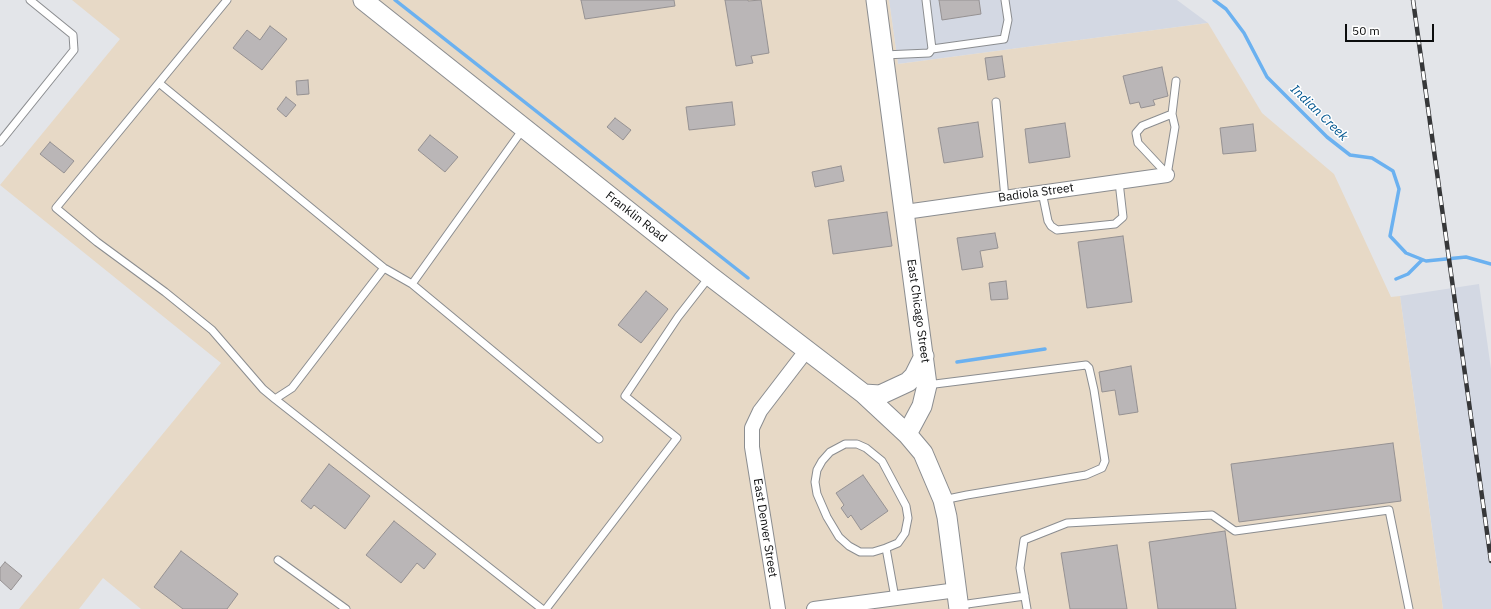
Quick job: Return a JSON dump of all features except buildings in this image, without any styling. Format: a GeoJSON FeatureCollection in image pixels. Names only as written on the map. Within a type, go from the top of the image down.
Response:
{"type":"FeatureCollection","features":[{"type":"Feature","properties":{"kind":"street","name":"Franklin Road"},"geometry":{"type":"LineString","coordinates":[[363,0],[710,276],[864,394],[907,434]]}},
{"type":"Feature","properties":{"kind":"street","name":"East Chicago Street"},"geometry":{"type":"LineString","coordinates":[[876,0],[927,386],[922,406],[907,434]]}},
{"type":"Feature","properties":{"kind":"street","name":"Badiola Street"},"geometry":{"type":"LineString","coordinates":[[905,212],[1167,175]]}},
{"type":"Feature","properties":{"kind":"street","name":"East Denver Street"},"geometry":{"type":"LineString","coordinates":[[778,609],[752,447],[752,428],[760,411],[806,351]]}},
{"type":"Feature","properties":{"kind":"street"},"geometry":{"type":"LineString","coordinates":[[864,394],[880,395],[908,382],[914,376],[924,356]]}},
{"type":"Feature","properties":{"kind":"street"},"geometry":{"type":"LineString","coordinates":[[814,609],[895,598],[958,601],[943,500],[923,453],[907,434]]}},
{"type":"Feature","properties":{"kind":"lane"},"geometry":{"type":"LineString","coordinates":[[0,142],[74,50],[73,35],[30,0]]}},
{"type":"Feature","properties":{"kind":"lane"},"geometry":{"type":"LineString","coordinates":[[227,0],[56,208],[97,242],[165,292],[212,330],[263,389],[275,400],[542,609]]}},
{"type":"Feature","properties":{"kind":"lane"},"geometry":{"type":"LineString","coordinates":[[926,0],[932,49]]}},
{"type":"Feature","properties":{"kind":"lane"},"geometry":{"type":"LineString","coordinates":[[883,55],[929,53],[932,49],[1004,39],[1008,20],[1005,0]]}},
{"type":"Feature","properties":{"kind":"lane"},"geometry":{"type":"LineString","coordinates":[[1167,175],[1175,127],[1172,114],[1176,81]]}},
{"type":"Feature","properties":{"kind":"lane"},"geometry":{"type":"LineString","coordinates":[[159,82],[384,268],[412,284],[599,439]]}},
{"type":"Feature","properties":{"kind":"lane"},"geometry":{"type":"LineString","coordinates":[[996,102],[1005,198]]}},
{"type":"Feature","properties":{"kind":"lane"},"geometry":{"type":"LineString","coordinates":[[1167,175],[1138,143],[1136,133],[1142,126],[1172,114]]}},
{"type":"Feature","properties":{"kind":"lane"},"geometry":{"type":"LineString","coordinates":[[412,284],[524,128]]}},
{"type":"Feature","properties":{"kind":"lane"},"geometry":{"type":"LineString","coordinates":[[1042,192],[1048,221],[1051,226],[1057,230],[1115,224],[1123,217],[1119,182]]}},
{"type":"Feature","properties":{"kind":"lane"},"geometry":{"type":"LineString","coordinates":[[275,400],[292,388],[384,268]]}},
{"type":"Feature","properties":{"kind":"lane"},"geometry":{"type":"LineString","coordinates":[[546,609],[677,438],[625,396],[678,317],[710,276]]}},
{"type":"Feature","properties":{"kind":"lane"},"geometry":{"type":"LineString","coordinates":[[927,386],[1086,365],[1089,368],[1094,390],[1104,453],[1105,461],[1102,468],[1086,475],[967,494],[943,500]]}},
{"type":"Feature","properties":{"kind":"lane"},"geometry":{"type":"LineString","coordinates":[[846,444],[857,444],[882,461],[906,506],[908,518],[905,533],[898,543],[886,548],[873,552],[860,552],[849,546],[839,537],[827,517],[817,494],[815,482],[822,461],[830,452],[846,444]]}},
{"type":"Feature","properties":{"kind":"lane"},"geometry":{"type":"LineString","coordinates":[[1027,609],[1020,568],[1024,540],[1067,523],[1212,515],[1235,531],[1389,510],[1409,609]]}},
{"type":"Feature","properties":{"kind":"lane"},"geometry":{"type":"LineString","coordinates":[[886,548],[895,598]]}},
{"type":"Feature","properties":{"kind":"lane"},"geometry":{"type":"LineString","coordinates":[[278,560],[346,609]]}},
{"type":"Feature","properties":{"kind":"lane"},"geometry":{"type":"LineString","coordinates":[[958,601],[1025,596]]}},
{"type":"Feature","properties":{"kind":"shaded area"},"geometry":{"type":"Polygon","coordinates":[[[72,0],[889,0],[898,64],[1208,23],[1262,113],[1334,174],[1391,297],[1400,296],[1443,609],[141,609],[103,578],[79,609],[19,609],[221,363],[0,185],[120,39],[72,0]]]}},
{"type":"Feature","properties":{"kind":"shaded area"},"geometry":{"type":"Polygon","coordinates":[[[889,0],[1177,0],[1208,23],[898,64],[889,0]]]}},
{"type":"Feature","properties":{"kind":"shaded area"},"geometry":{"type":"Polygon","coordinates":[[[1479,284],[1491,369],[1491,609],[1443,609],[1400,296],[1479,284]]]}},
{"type":"Feature","properties":{"kind":"waterway"},"geometry":{"type":"LineString","coordinates":[[395,0],[748,278]]}},
{"type":"Feature","properties":{"kind":"waterway","name":"Indian Creek"},"geometry":{"type":"LineString","coordinates":[[1214,0],[1226,9],[1244,33],[1267,77],[1327,137],[1350,155],[1372,158],[1393,171],[1399,189],[1390,236],[1406,253],[1426,261],[1466,257],[1491,264]]}},
{"type":"Feature","properties":{"kind":"waterway"},"geometry":{"type":"LineString","coordinates":[[1396,279],[1408,274],[1422,260]]}},
{"type":"Feature","properties":{"kind":"waterway"},"geometry":{"type":"LineString","coordinates":[[957,362],[1045,349]]}},
{"type":"Feature","properties":{"kind":"railway"},"geometry":{"type":"LineString","coordinates":[[1413,0],[1491,561]]}}]}
